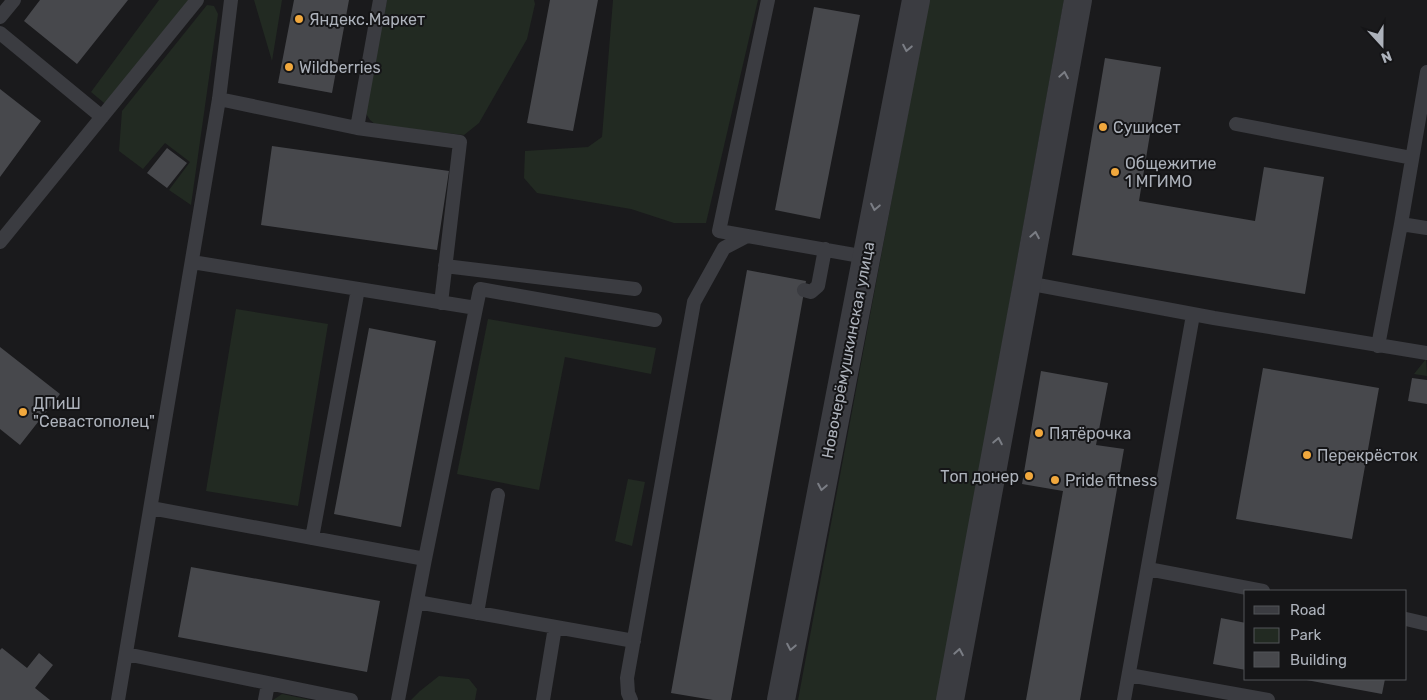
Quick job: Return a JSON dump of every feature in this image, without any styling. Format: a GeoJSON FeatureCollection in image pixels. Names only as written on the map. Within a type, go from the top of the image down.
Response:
{"type":"FeatureCollection","features":[{"type":"Feature","properties":{"kind":"street","name":"Новочерёмушкинская улица"},"geometry":{"type":"LineString","coordinates":[[781,700],[916,0]]}},
{"type":"Feature","properties":{"kind":"street"},"geometry":{"type":"LineString","coordinates":[[950,700],[1028,283],[1078,0]]}},
{"type":"Feature","properties":{"kind":"lane"},"geometry":{"type":"LineString","coordinates":[[0,18],[14,0]]}},
{"type":"Feature","properties":{"kind":"lane"},"geometry":{"type":"LineString","coordinates":[[0,242],[197,0]]}},
{"type":"Feature","properties":{"kind":"lane"},"geometry":{"type":"LineString","coordinates":[[118,700],[219,98],[231,0]]}},
{"type":"Feature","properties":{"kind":"lane"},"geometry":{"type":"LineString","coordinates":[[356,128],[380,0]]}},
{"type":"Feature","properties":{"kind":"lane"},"geometry":{"type":"LineString","coordinates":[[768,0],[719,231],[866,257]]}},
{"type":"Feature","properties":{"kind":"lane"},"geometry":{"type":"LineString","coordinates":[[0,34],[102,117]]}},
{"type":"Feature","properties":{"kind":"lane"},"geometry":{"type":"LineString","coordinates":[[1378,346],[1427,72]]}},
{"type":"Feature","properties":{"kind":"lane"},"geometry":{"type":"LineString","coordinates":[[219,98],[356,128],[460,142],[441,303]]}},
{"type":"Feature","properties":{"kind":"lane"},"geometry":{"type":"LineString","coordinates":[[1236,124],[1412,158]]}},
{"type":"Feature","properties":{"kind":"lane"},"geometry":{"type":"LineString","coordinates":[[1401,224],[1427,228]]}},
{"type":"Feature","properties":{"kind":"lane"},"geometry":{"type":"LineString","coordinates":[[631,700],[628,693],[627,678],[694,302],[724,248],[747,236]]}},
{"type":"Feature","properties":{"kind":"lane"},"geometry":{"type":"LineString","coordinates":[[804,290],[811,292],[818,286],[825,250]]}},
{"type":"Feature","properties":{"kind":"lane"},"geometry":{"type":"LineString","coordinates":[[192,262],[476,308]]}},
{"type":"Feature","properties":{"kind":"lane"},"geometry":{"type":"LineString","coordinates":[[445,266],[635,289]]}},
{"type":"Feature","properties":{"kind":"lane"},"geometry":{"type":"LineString","coordinates":[[1028,283],[1193,315],[1427,353]]}},
{"type":"Feature","properties":{"kind":"lane"},"geometry":{"type":"LineString","coordinates":[[312,538],[358,289]]}},
{"type":"Feature","properties":{"kind":"lane"},"geometry":{"type":"LineString","coordinates":[[398,700],[416,602],[480,289],[655,320]]}},
{"type":"Feature","properties":{"kind":"lane"},"geometry":{"type":"LineString","coordinates":[[1124,700],[1193,315]]}},
{"type":"Feature","properties":{"kind":"lane"},"geometry":{"type":"LineString","coordinates":[[478,613],[498,495]]}},
{"type":"Feature","properties":{"kind":"lane"},"geometry":{"type":"LineString","coordinates":[[151,508],[425,559]]}},
{"type":"Feature","properties":{"kind":"lane"},"geometry":{"type":"LineString","coordinates":[[1148,569],[1258,590]]}},
{"type":"Feature","properties":{"kind":"lane"},"geometry":{"type":"LineString","coordinates":[[416,602],[634,641]]}},
{"type":"Feature","properties":{"kind":"lane"},"geometry":{"type":"LineString","coordinates":[[1407,620],[1427,624]]}},
{"type":"Feature","properties":{"kind":"lane"},"geometry":{"type":"LineString","coordinates":[[543,700],[556,627]]}},
{"type":"Feature","properties":{"kind":"lane"},"geometry":{"type":"LineString","coordinates":[[126,654],[350,700]]}},
{"type":"Feature","properties":{"kind":"lane"},"geometry":{"type":"LineString","coordinates":[[1129,675],[1268,700]]}},
{"type":"Feature","properties":{"kind":"lane"},"geometry":{"type":"LineString","coordinates":[[265,700],[268,684]]}},
{"type":"Feature","properties":{"kind":"green space"},"geometry":{"type":"Polygon","coordinates":[[[159,0],[204,0],[115,112],[91,92],[159,0]]]}},
{"type":"Feature","properties":{"kind":"green space"},"geometry":{"type":"Polygon","coordinates":[[[254,0],[282,0],[272,61],[254,0]]]}},
{"type":"Feature","properties":{"kind":"green space"},"geometry":{"type":"Polygon","coordinates":[[[387,0],[534,0],[535,4],[527,39],[479,123],[464,135],[376,125],[365,112],[387,0]]]}},
{"type":"Feature","properties":{"kind":"green space"},"geometry":{"type":"Polygon","coordinates":[[[613,0],[758,0],[706,223],[674,223],[631,209],[537,193],[524,178],[525,151],[588,147],[602,137],[613,0]]]}},
{"type":"Feature","properties":{"kind":"green space"},"geometry":{"type":"Polygon","coordinates":[[[929,0],[1064,0],[938,700],[798,700],[929,0]]]}},
{"type":"Feature","properties":{"kind":"green space"},"geometry":{"type":"Polygon","coordinates":[[[207,5],[214,6],[218,14],[191,205],[169,190],[190,162],[165,143],[143,169],[119,151],[122,111],[207,5]]]}},
{"type":"Feature","properties":{"kind":"green space"},"geometry":{"type":"Polygon","coordinates":[[[236,309],[328,324],[298,506],[206,491],[236,309]]]}},
{"type":"Feature","properties":{"kind":"green space"},"geometry":{"type":"Polygon","coordinates":[[[488,319],[656,348],[651,374],[565,357],[539,490],[457,474],[488,319]]]}},
{"type":"Feature","properties":{"kind":"green space"},"geometry":{"type":"Polygon","coordinates":[[[1426,359],[1427,376],[1414,374],[1426,359]]]}},
{"type":"Feature","properties":{"kind":"green space"},"geometry":{"type":"Polygon","coordinates":[[[628,479],[645,482],[632,546],[615,541],[628,479]]]}},
{"type":"Feature","properties":{"kind":"green space"},"geometry":{"type":"Polygon","coordinates":[[[439,676],[469,679],[477,689],[475,700],[411,700],[439,676]]]}},
{"type":"Feature","properties":{"kind":"green space"},"geometry":{"type":"Polygon","coordinates":[[[282,694],[311,700],[273,700],[282,694]]]}},
{"type":"Feature","properties":{"kind":"building"},"geometry":{"type":"Polygon","coordinates":[[[40,0],[128,0],[77,64],[24,21],[40,0]]]}},
{"type":"Feature","properties":{"kind":"building"},"geometry":{"type":"Polygon","coordinates":[[[294,0],[349,0],[332,93],[278,83],[294,0]]]}},
{"type":"Feature","properties":{"kind":"building"},"geometry":{"type":"Polygon","coordinates":[[[550,0],[598,0],[573,131],[527,123],[550,0]]]}},
{"type":"Feature","properties":{"kind":"building"},"geometry":{"type":"Polygon","coordinates":[[[814,7],[860,15],[820,219],[775,210],[814,7]]]}},
{"type":"Feature","properties":{"kind":"building","name":"Общежитие 1 МГИМО"},"geometry":{"type":"Polygon","coordinates":[[[1105,58],[1161,67],[1139,201],[1255,221],[1264,167],[1324,177],[1305,294],[1072,255],[1105,58]]]}},
{"type":"Feature","properties":{"kind":"building"},"geometry":{"type":"Polygon","coordinates":[[[0,89],[41,121],[0,177],[0,89]]]}},
{"type":"Feature","properties":{"kind":"building"},"geometry":{"type":"Polygon","coordinates":[[[272,146],[449,171],[437,250],[261,225],[272,146]]]}},
{"type":"Feature","properties":{"kind":"building"},"geometry":{"type":"Polygon","coordinates":[[[167,148],[187,163],[167,188],[147,173],[167,148]]]}},
{"type":"Feature","properties":{"kind":"building"},"geometry":{"type":"Polygon","coordinates":[[[747,270],[806,281],[731,700],[713,700],[671,693],[747,270]]]}},
{"type":"Feature","properties":{"kind":"building"},"geometry":{"type":"Polygon","coordinates":[[[369,328],[436,341],[401,527],[334,514],[369,328]]]}},
{"type":"Feature","properties":{"kind":"building","name":"ДПиШ \"Севастополец\""},"geometry":{"type":"Polygon","coordinates":[[[0,347],[60,394],[20,445],[0,429],[0,347]]]}},
{"type":"Feature","properties":{"kind":"building","name":"Перекрёсток"},"geometry":{"type":"Polygon","coordinates":[[[1263,368],[1379,388],[1352,539],[1236,519],[1263,368]]]}},
{"type":"Feature","properties":{"kind":"building"},"geometry":{"type":"Polygon","coordinates":[[[1041,371],[1108,383],[1096,445],[1124,449],[1080,700],[1026,700],[1063,491],[1022,484],[1041,371]]]}},
{"type":"Feature","properties":{"kind":"building"},"geometry":{"type":"Polygon","coordinates":[[[1412,378],[1427,380],[1427,404],[1408,401],[1412,378]]]}},
{"type":"Feature","properties":{"kind":"building"},"geometry":{"type":"Polygon","coordinates":[[[191,567],[380,601],[367,672],[178,637],[191,567]]]}},
{"type":"Feature","properties":{"kind":"building"},"geometry":{"type":"Polygon","coordinates":[[[1221,618],[1244,623],[1244,670],[1213,664],[1221,618]]]}},
{"type":"Feature","properties":{"kind":"building"},"geometry":{"type":"Polygon","coordinates":[[[2,648],[27,668],[39,653],[53,665],[35,688],[50,700],[0,700],[0,650],[2,648]]]}},
{"type":"Feature","properties":{"kind":"building"},"geometry":{"type":"Polygon","coordinates":[[[1306,680],[1385,680],[1382,694],[1306,680]]]}},
{"type":"Feature","properties":{"kind":"place","name":"Яндекс.Маркет"},"geometry":{"type":"Point","coordinates":[299,19]}},
{"type":"Feature","properties":{"kind":"place","name":"Wildberries"},"geometry":{"type":"Point","coordinates":[289,67]}},
{"type":"Feature","properties":{"kind":"place","name":"Сушисет"},"geometry":{"type":"Point","coordinates":[1103,127]}},
{"type":"Feature","properties":{"kind":"place","name":"Общежитие 1 МГИМО"},"geometry":{"type":"Point","coordinates":[1115,172]}},
{"type":"Feature","properties":{"kind":"place","name":"ДПиШ \"Севастополец\""},"geometry":{"type":"Point","coordinates":[23,412]}},
{"type":"Feature","properties":{"kind":"place","name":"Пятёрочка"},"geometry":{"type":"Point","coordinates":[1039,433]}},
{"type":"Feature","properties":{"kind":"place","name":"Перекрёсток"},"geometry":{"type":"Point","coordinates":[1307,455]}},
{"type":"Feature","properties":{"kind":"place","name":"Топ донер"},"geometry":{"type":"Point","coordinates":[1029,476]}},
{"type":"Feature","properties":{"kind":"place","name":"Pride fitness"},"geometry":{"type":"Point","coordinates":[1055,480]}}]}
